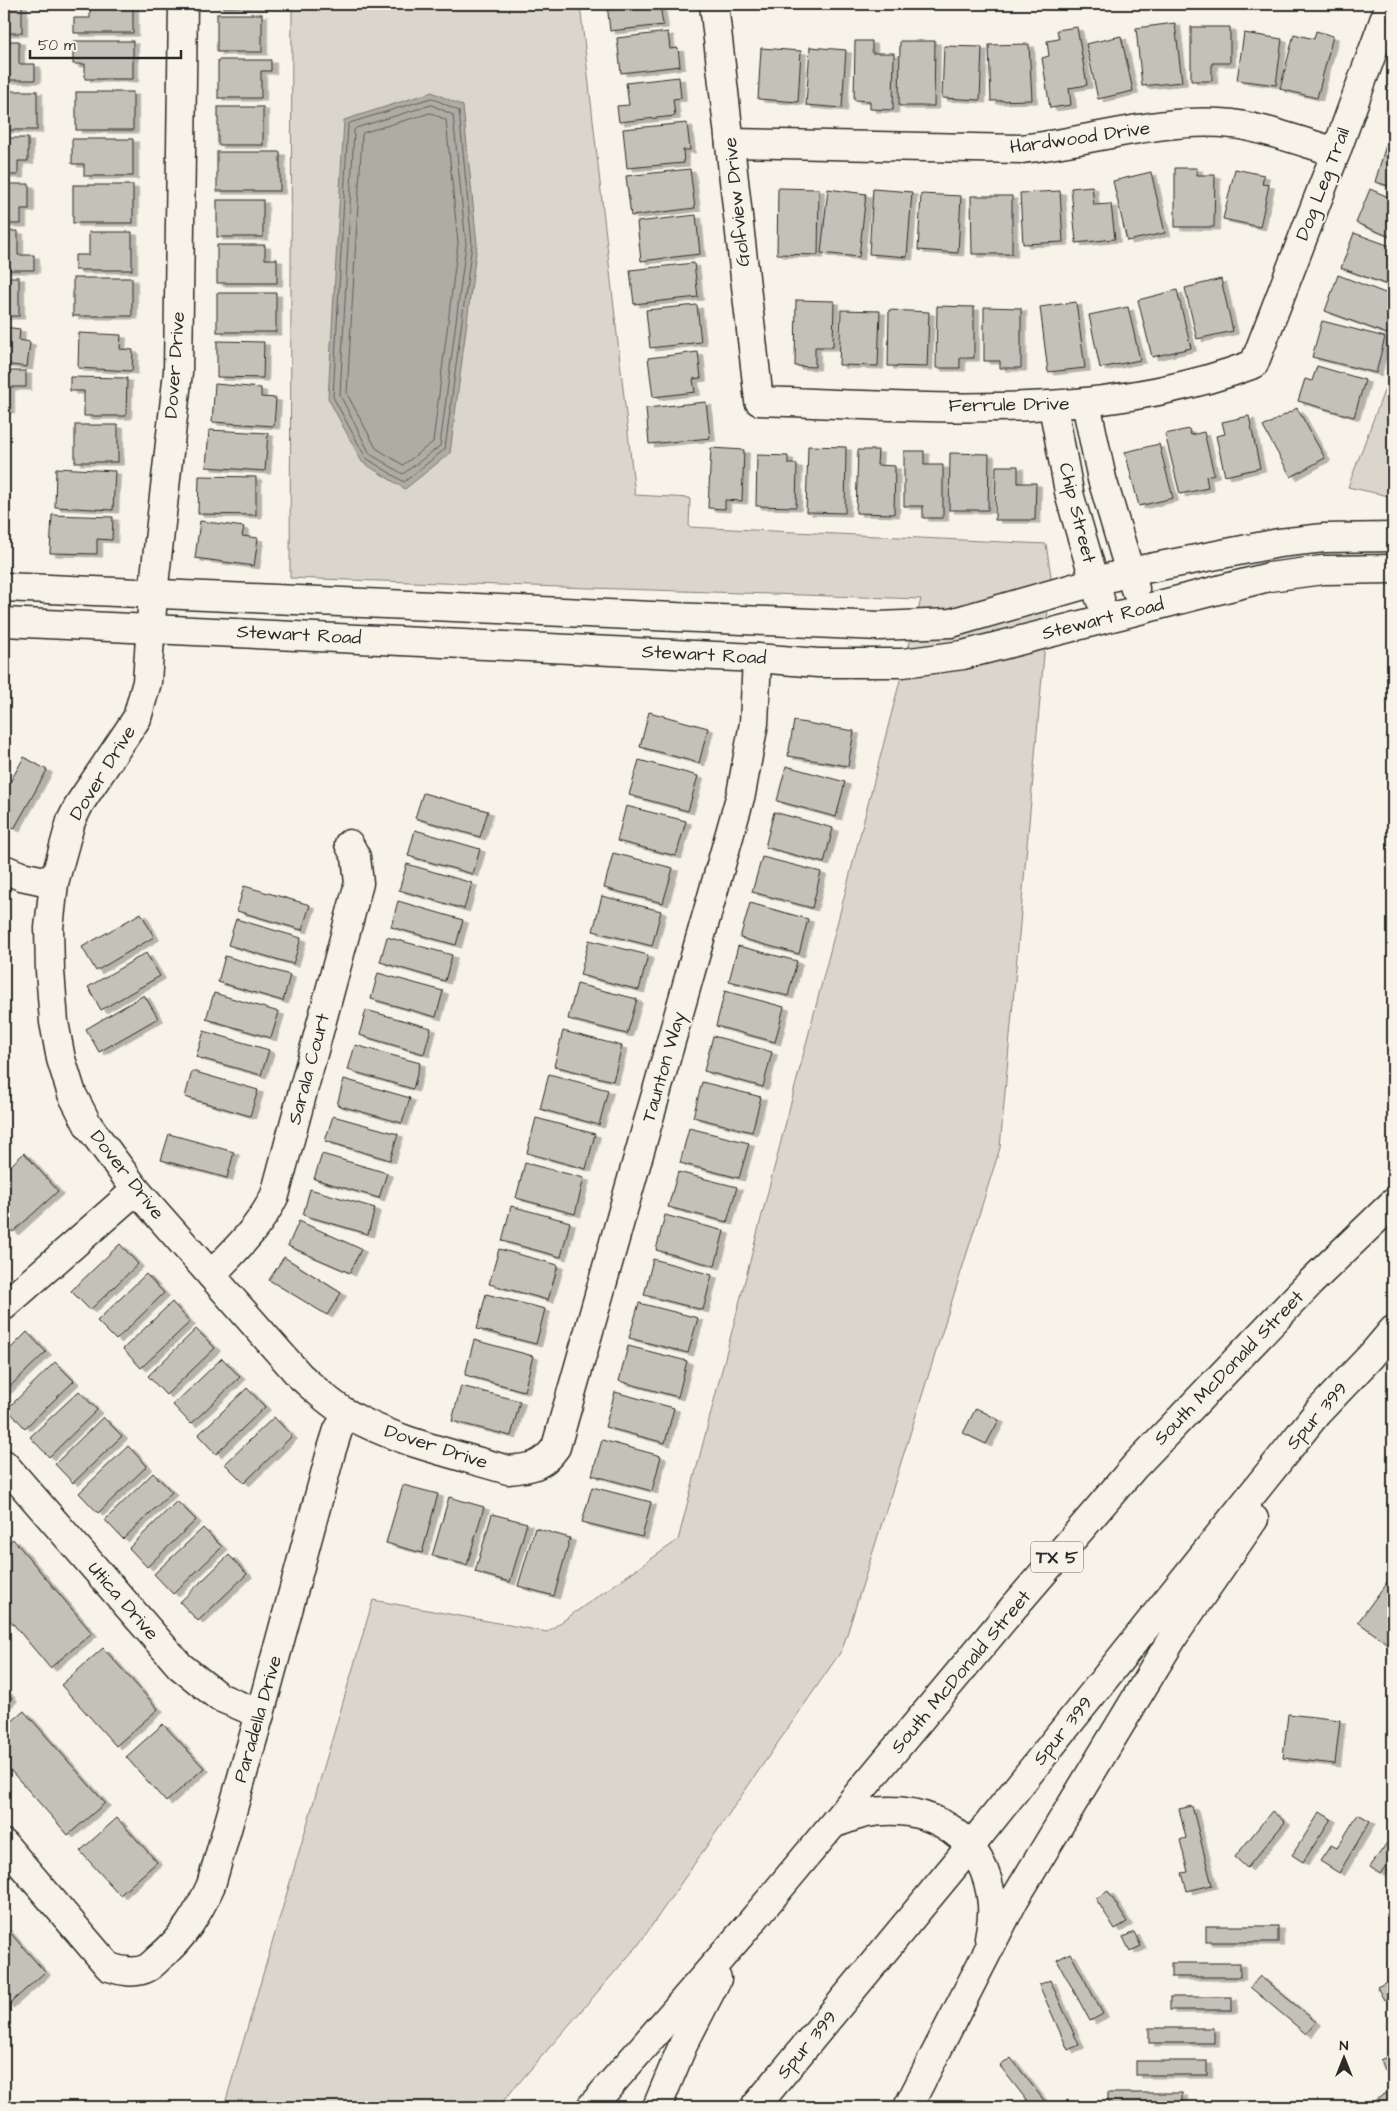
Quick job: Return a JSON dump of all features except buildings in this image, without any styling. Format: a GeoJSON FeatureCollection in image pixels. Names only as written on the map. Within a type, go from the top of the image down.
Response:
{"type":"FeatureCollection","features":[{"type":"Feature","properties":{"kind":"street","name":"Dover Drive"},"geometry":{"type":"LineString","coordinates":[[183,4],[178,372],[153,594],[147,682],[136,718],[80,803],[71,821],[54,883],[49,928],[50,971],[54,1022],[61,1059],[72,1094],[88,1125],[136,1190],[300,1376],[322,1396],[348,1414],[388,1433],[508,1470],[526,1469],[538,1465]]}},
{"type":"Feature","properties":{"kind":"street","name":"Golfview Drive"},"geometry":{"type":"LineString","coordinates":[[714,4],[759,401]]}},
{"type":"Feature","properties":{"kind":"street","name":"Dog Leg Trail"},"geometry":{"type":"LineString","coordinates":[[1254,364],[1336,152],[1390,4]]}},
{"type":"Feature","properties":{"kind":"street","name":"Hardwood Drive"},"geometry":{"type":"LineString","coordinates":[[730,143],[1021,149],[1056,145],[1150,128],[1206,123],[1232,124],[1255,128],[1336,152]]}},
{"type":"Feature","properties":{"kind":"street","name":"Ferrule Drive"},"geometry":{"type":"LineString","coordinates":[[759,401],[976,408],[1053,406],[1131,396],[1205,380],[1254,364]]}},
{"type":"Feature","properties":{"kind":"street","name":"Chip Street"},"geometry":{"type":"LineString","coordinates":[[1086,403],[1102,479],[1141,609]]}},
{"type":"Feature","properties":{"kind":"street","name":"Chip Street"},"geometry":{"type":"LineString","coordinates":[[1053,406],[1070,497],[1105,618]]}},
{"type":"Feature","properties":{"kind":"street","name":"Stewart Road"},"geometry":{"type":"LineString","coordinates":[[4,587],[879,626],[951,623],[1129,572],[1288,542],[1324,538],[1393,538]]}},
{"type":"Feature","properties":{"kind":"street","name":"Stewart Road"},"geometry":{"type":"LineString","coordinates":[[4,622],[757,658],[818,663],[903,663],[963,655],[1269,577],[1323,570],[1393,569]]}},
{"type":"Feature","properties":{"kind":"street","name":"Taunton Way"},"geometry":{"type":"LineString","coordinates":[[538,1465],[549,1458],[556,1447],[741,794],[754,723],[757,658]]}},
{"type":"Feature","properties":{"kind":"street","name":"Sarala Court"},"geometry":{"type":"LineString","coordinates":[[211,1275],[251,1234],[269,1208],[275,1194],[359,883],[356,857],[349,844]]}},
{"type":"Feature","properties":{"kind":"street"},"geometry":{"type":"LineString","coordinates":[[4,869],[21,876],[54,883]]}},
{"type":"Feature","properties":{"kind":"street"},"geometry":{"type":"LineString","coordinates":[[4,1306],[136,1190]]}},
{"type":"Feature","properties":{"kind":"street","name":"South McDonald Street"},"geometry":{"type":"LineString","coordinates":[[743,1932],[1134,1466],[1311,1282],[1393,1202]]}},
{"type":"Feature","properties":{"kind":"street"},"geometry":{"type":"LineString","coordinates":[[908,2107],[1014,1900],[1083,1782],[1175,1634],[1248,1527],[1371,1356],[1393,1330]]}},
{"type":"Feature","properties":{"kind":"street","name":"Spur 399"},"geometry":{"type":"LineString","coordinates":[[754,2107],[970,1847],[1317,1414],[1371,1356]]}},
{"type":"Feature","properties":{"kind":"street","name":"Paradella Drive"},"geometry":{"type":"LineString","coordinates":[[4,1844],[109,1967],[129,1971],[148,1968],[172,1947],[200,1910],[215,1871],[331,1452],[338,1430],[348,1414]]}},
{"type":"Feature","properties":{"kind":"street","name":"Utica Drive"},"geometry":{"type":"LineString","coordinates":[[4,1464],[180,1666],[219,1697],[260,1714]]}},
{"type":"Feature","properties":{"kind":"street"},"geometry":{"type":"LineString","coordinates":[[834,1823],[866,1813],[889,1811],[912,1812],[932,1817],[950,1826],[970,1847],[984,1870],[990,1890],[992,1906],[987,1950]]}},
{"type":"Feature","properties":{"kind":"street"},"geometry":{"type":"LineString","coordinates":[[591,2107],[743,1932]]}},
{"type":"Feature","properties":{"kind":"street","name":"TX 5"},"geometry":{"type":"LineString","coordinates":[[657,2107],[700,2009],[743,1932]]}},
{"type":"Feature","properties":{"kind":"shaded area"},"geometry":{"type":"Polygon","coordinates":[[[292,4],[580,4],[635,495],[690,498],[689,527],[1046,544],[1051,576],[1000,1148],[842,1650],[639,1944],[498,2107],[224,2107],[373,1600],[547,1632],[678,1540],[921,599],[290,578],[292,4]]]}},
{"type":"Feature","properties":{"kind":"shaded area"},"geometry":{"type":"Polygon","coordinates":[[[1393,367],[1393,497],[1348,487],[1393,367]]]}},
{"type":"Feature","properties":{"kind":"water"},"geometry":{"type":"Polygon","coordinates":[[[432,92],[463,106],[477,244],[450,453],[405,489],[362,462],[328,398],[344,120],[432,92]]]}}]}
